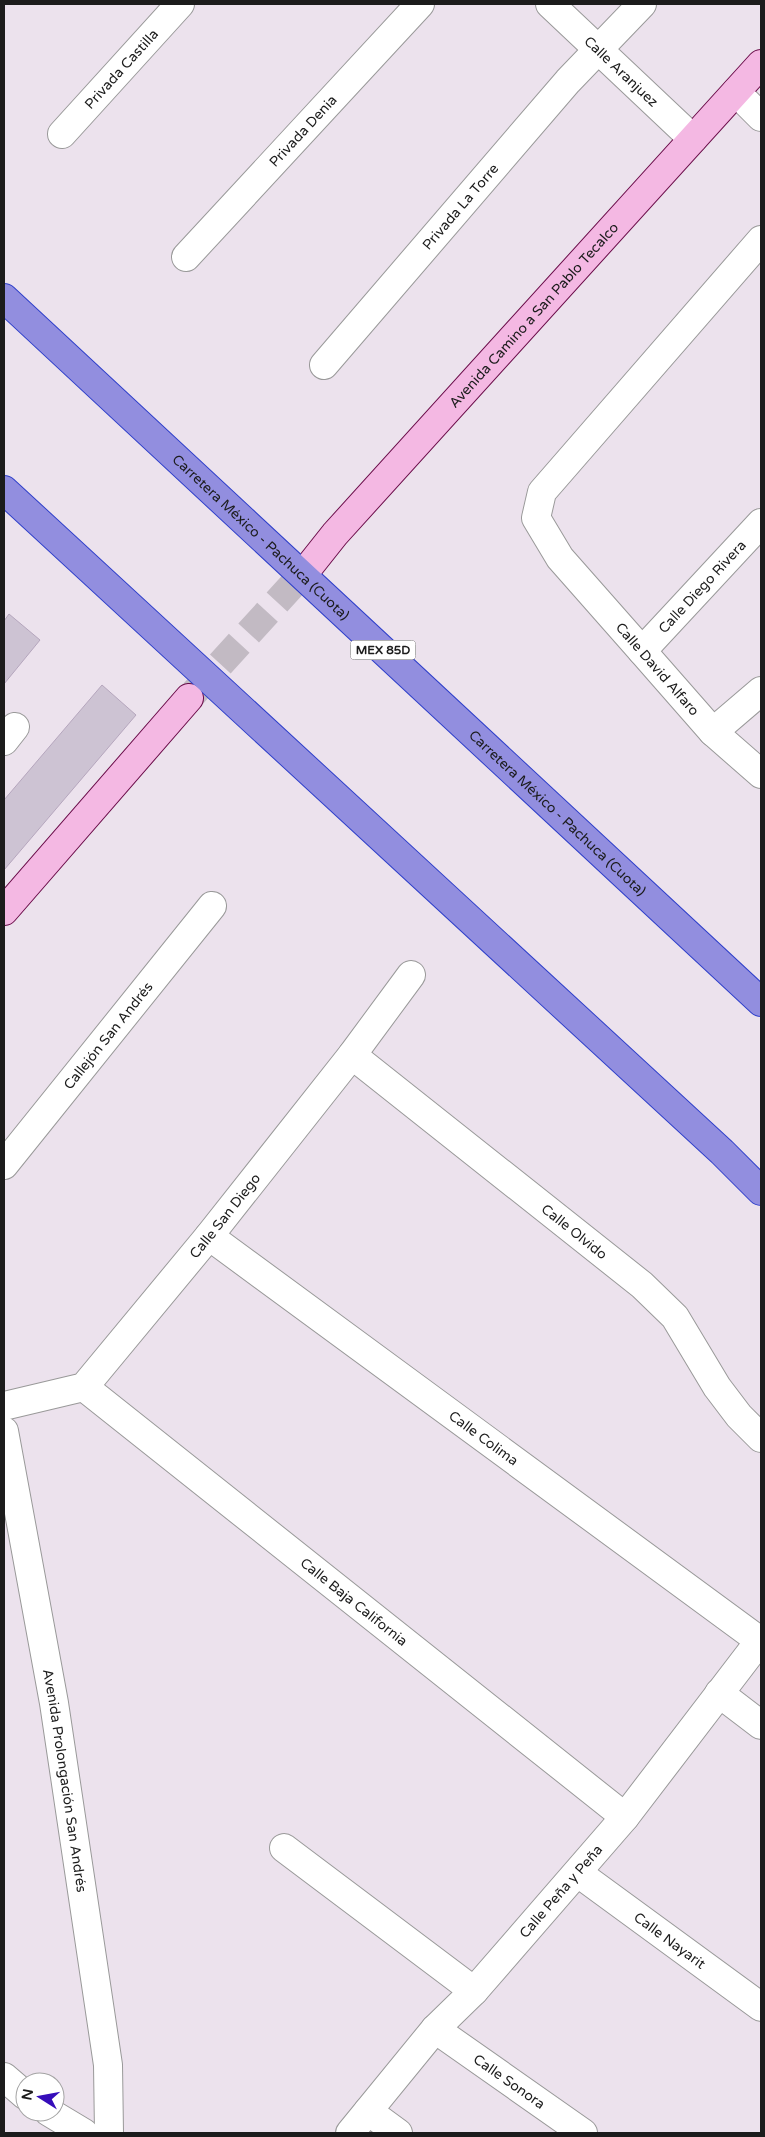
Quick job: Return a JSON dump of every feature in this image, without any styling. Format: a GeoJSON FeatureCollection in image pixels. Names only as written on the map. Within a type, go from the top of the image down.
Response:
{"type":"FeatureCollection","features":[{"type":"Feature","properties":{"kind":"highway","name":"Carretera México - Pachuca (Cuota)"},"geometry":{"type":"LineString","coordinates":[[4,298],[761,1002]]}},
{"type":"Feature","properties":{"kind":"highway"},"geometry":{"type":"LineString","coordinates":[[4,490],[722,1152],[761,1191]]}},
{"type":"Feature","properties":{"kind":"main road","name":"Avenida Camino a San Pablo Tecalco"},"geometry":{"type":"LineString","coordinates":[[308,568],[335,534],[761,64]]}},
{"type":"Feature","properties":{"kind":"main road"},"geometry":{"type":"LineString","coordinates":[[4,912],[190,698]]}},
{"type":"Feature","properties":{"kind":"street","name":"Privada Castilla"},"geometry":{"type":"LineString","coordinates":[[62,134],[180,4]]}},
{"type":"Feature","properties":{"kind":"street","name":"Privada Denia"},"geometry":{"type":"LineString","coordinates":[[186,257],[420,4]]}},
{"type":"Feature","properties":{"kind":"street","name":"Calle Aranjuez"},"geometry":{"type":"LineString","coordinates":[[550,4],[693,139]]}},
{"type":"Feature","properties":{"kind":"street","name":"Privada La Torre"},"geometry":{"type":"LineString","coordinates":[[324,366],[568,81],[642,4]]}},
{"type":"Feature","properties":{"kind":"street"},"geometry":{"type":"LineString","coordinates":[[736,92],[761,117]]}},
{"type":"Feature","properties":{"kind":"street","name":"Calle David Alfaro"},"geometry":{"type":"LineString","coordinates":[[761,240],[542,492],[536,518],[560,558],[713,732],[761,774]]}},
{"type":"Feature","properties":{"kind":"street","name":"Calle Diego Rivera"},"geometry":{"type":"LineString","coordinates":[[642,651],[761,524]]}},
{"type":"Feature","properties":{"kind":"street"},"geometry":{"type":"LineString","coordinates":[[713,732],[761,691]]}},
{"type":"Feature","properties":{"kind":"street","name":"Callejón San Andrés"},"geometry":{"type":"LineString","coordinates":[[4,1165],[212,906]]}},
{"type":"Feature","properties":{"kind":"street","name":"Calle San Diego"},"geometry":{"type":"LineString","coordinates":[[84,1387],[209,1236],[352,1055],[411,975]]}},
{"type":"Feature","properties":{"kind":"street","name":"Calle Olvido"},"geometry":{"type":"LineString","coordinates":[[352,1055],[642,1285],[675,1317],[717,1388],[739,1416],[761,1438]]}},
{"type":"Feature","properties":{"kind":"street","name":"Calle Colima"},"geometry":{"type":"LineString","coordinates":[[209,1236],[761,1640]]}},
{"type":"Feature","properties":{"kind":"street"},"geometry":{"type":"LineString","coordinates":[[4,1406],[84,1387]]}},
{"type":"Feature","properties":{"kind":"street","name":"Calle Baja California"},"geometry":{"type":"LineString","coordinates":[[84,1387],[625,1817]]}},
{"type":"Feature","properties":{"kind":"street","name":"Avenida Prolongación San Andrés"},"geometry":{"type":"LineString","coordinates":[[4,1431],[54,1703],[104,2036],[108,2065],[108,2133]]}},
{"type":"Feature","properties":{"kind":"street","name":"Calle Peña y Peña"},"geometry":{"type":"LineString","coordinates":[[350,2133],[435,2029],[474,1991],[625,1817],[761,1640]]}},
{"type":"Feature","properties":{"kind":"street"},"geometry":{"type":"LineString","coordinates":[[719,1693],[761,1725]]}},
{"type":"Feature","properties":{"kind":"street"},"geometry":{"type":"LineString","coordinates":[[284,1848],[474,1991]]}},
{"type":"Feature","properties":{"kind":"street","name":"Calle Nayarit"},"geometry":{"type":"LineString","coordinates":[[578,1873],[761,2007]]}},
{"type":"Feature","properties":{"kind":"street","name":"Calle Sonora"},"geometry":{"type":"LineString","coordinates":[[435,2029],[583,2133]]}},
{"type":"Feature","properties":{"kind":"street"},"geometry":{"type":"LineString","coordinates":[[4,2077],[15,2086]]}},
{"type":"Feature","properties":{"kind":"street"},"geometry":{"type":"LineString","coordinates":[[368,2111],[398,2133]]}},
{"type":"Feature","properties":{"kind":"street"},"geometry":{"type":"LineString","coordinates":[[65,2122],[84,2133]]}},
{"type":"Feature","properties":{"kind":"building"},"geometry":{"type":"Polygon","coordinates":[[[9,614],[40,640],[4,684],[4,621],[9,614]]]}},
{"type":"Feature","properties":{"kind":"building"},"geometry":{"type":"Polygon","coordinates":[[[102,685],[136,715],[4,870],[4,800],[102,685]]]}},
{"type":"Feature","properties":{"kind":"tunnel"},"geometry":{"type":"LineString","coordinates":[[192,695],[308,568]]}}]}
